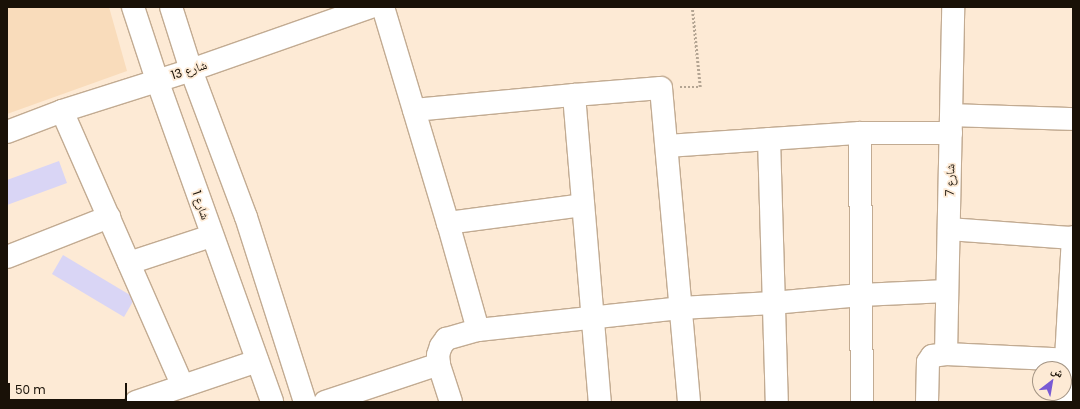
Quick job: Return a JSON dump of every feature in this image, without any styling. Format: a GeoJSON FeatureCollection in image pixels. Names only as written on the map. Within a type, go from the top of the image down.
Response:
{"type":"FeatureCollection","features":[{"type":"Feature","properties":{"kind":"street","name":"شارع 1"},"geometry":{"type":"LineString","coordinates":[[134,7],[157,80],[272,402]]}},
{"type":"Feature","properties":{"kind":"street"},"geometry":{"type":"LineString","coordinates":[[171,7],[191,70],[246,217],[305,402]]}},
{"type":"Feature","properties":{"kind":"street","name":"شارع 13"},"geometry":{"type":"LineString","coordinates":[[7,132],[62,111],[191,70],[334,13],[371,7]]}},
{"type":"Feature","properties":{"kind":"street"},"geometry":{"type":"LineString","coordinates":[[383,7],[448,223],[478,330]]}},
{"type":"Feature","properties":{"kind":"street","name":"شارع 7"},"geometry":{"type":"LineString","coordinates":[[946,354],[953,7]]}},
{"type":"Feature","properties":{"kind":"street"},"geometry":{"type":"LineString","coordinates":[[414,110],[661,88],[689,402]]}},
{"type":"Feature","properties":{"kind":"street"},"geometry":{"type":"LineString","coordinates":[[574,95],[600,402]]}},
{"type":"Feature","properties":{"kind":"street"},"geometry":{"type":"LineString","coordinates":[[62,111],[184,386]]}},
{"type":"Feature","properties":{"kind":"street"},"geometry":{"type":"LineString","coordinates":[[667,146],[860,134],[951,124],[1073,119]]}},
{"type":"Feature","properties":{"kind":"street"},"geometry":{"type":"LineString","coordinates":[[860,134],[862,402]]}},
{"type":"Feature","properties":{"kind":"street"},"geometry":{"type":"LineString","coordinates":[[769,139],[777,402]]}},
{"type":"Feature","properties":{"kind":"street"},"geometry":{"type":"LineString","coordinates":[[448,223],[584,205]]}},
{"type":"Feature","properties":{"kind":"street"},"geometry":{"type":"LineString","coordinates":[[7,257],[108,217]]}},
{"type":"Feature","properties":{"kind":"street"},"geometry":{"type":"LineString","coordinates":[[949,229],[1073,238],[1069,360],[1066,402]]}},
{"type":"Feature","properties":{"kind":"street"},"geometry":{"type":"LineString","coordinates":[[129,263],[212,236]]}},
{"type":"Feature","properties":{"kind":"street"},"geometry":{"type":"LineString","coordinates":[[451,402],[438,355],[441,346],[446,339],[478,330],[680,308],[773,303],[861,295],[947,291]]}},
{"type":"Feature","properties":{"kind":"street"},"geometry":{"type":"LineString","coordinates":[[927,402],[930,358],[932,356],[946,354],[1069,360]]}},
{"type":"Feature","properties":{"kind":"street"},"geometry":{"type":"LineString","coordinates":[[136,402],[257,361]]}},
{"type":"Feature","properties":{"kind":"street"},"geometry":{"type":"LineString","coordinates":[[325,402],[440,364]]}},
{"type":"Feature","properties":{"kind":"path"},"geometry":{"type":"LineString","coordinates":[[661,88],[700,86],[692,7]]}},
{"type":"Feature","properties":{"kind":"shaded area"},"geometry":{"type":"Polygon","coordinates":[[[7,7],[109,7],[127,71],[7,114],[7,7]]]}},
{"type":"Feature","properties":{"kind":"building"},"geometry":{"type":"Polygon","coordinates":[[[59,161],[67,183],[7,205],[7,180],[59,161]]]}},
{"type":"Feature","properties":{"kind":"building"},"geometry":{"type":"Polygon","coordinates":[[[63,255],[135,298],[124,317],[52,274],[63,255]]]}}]}
